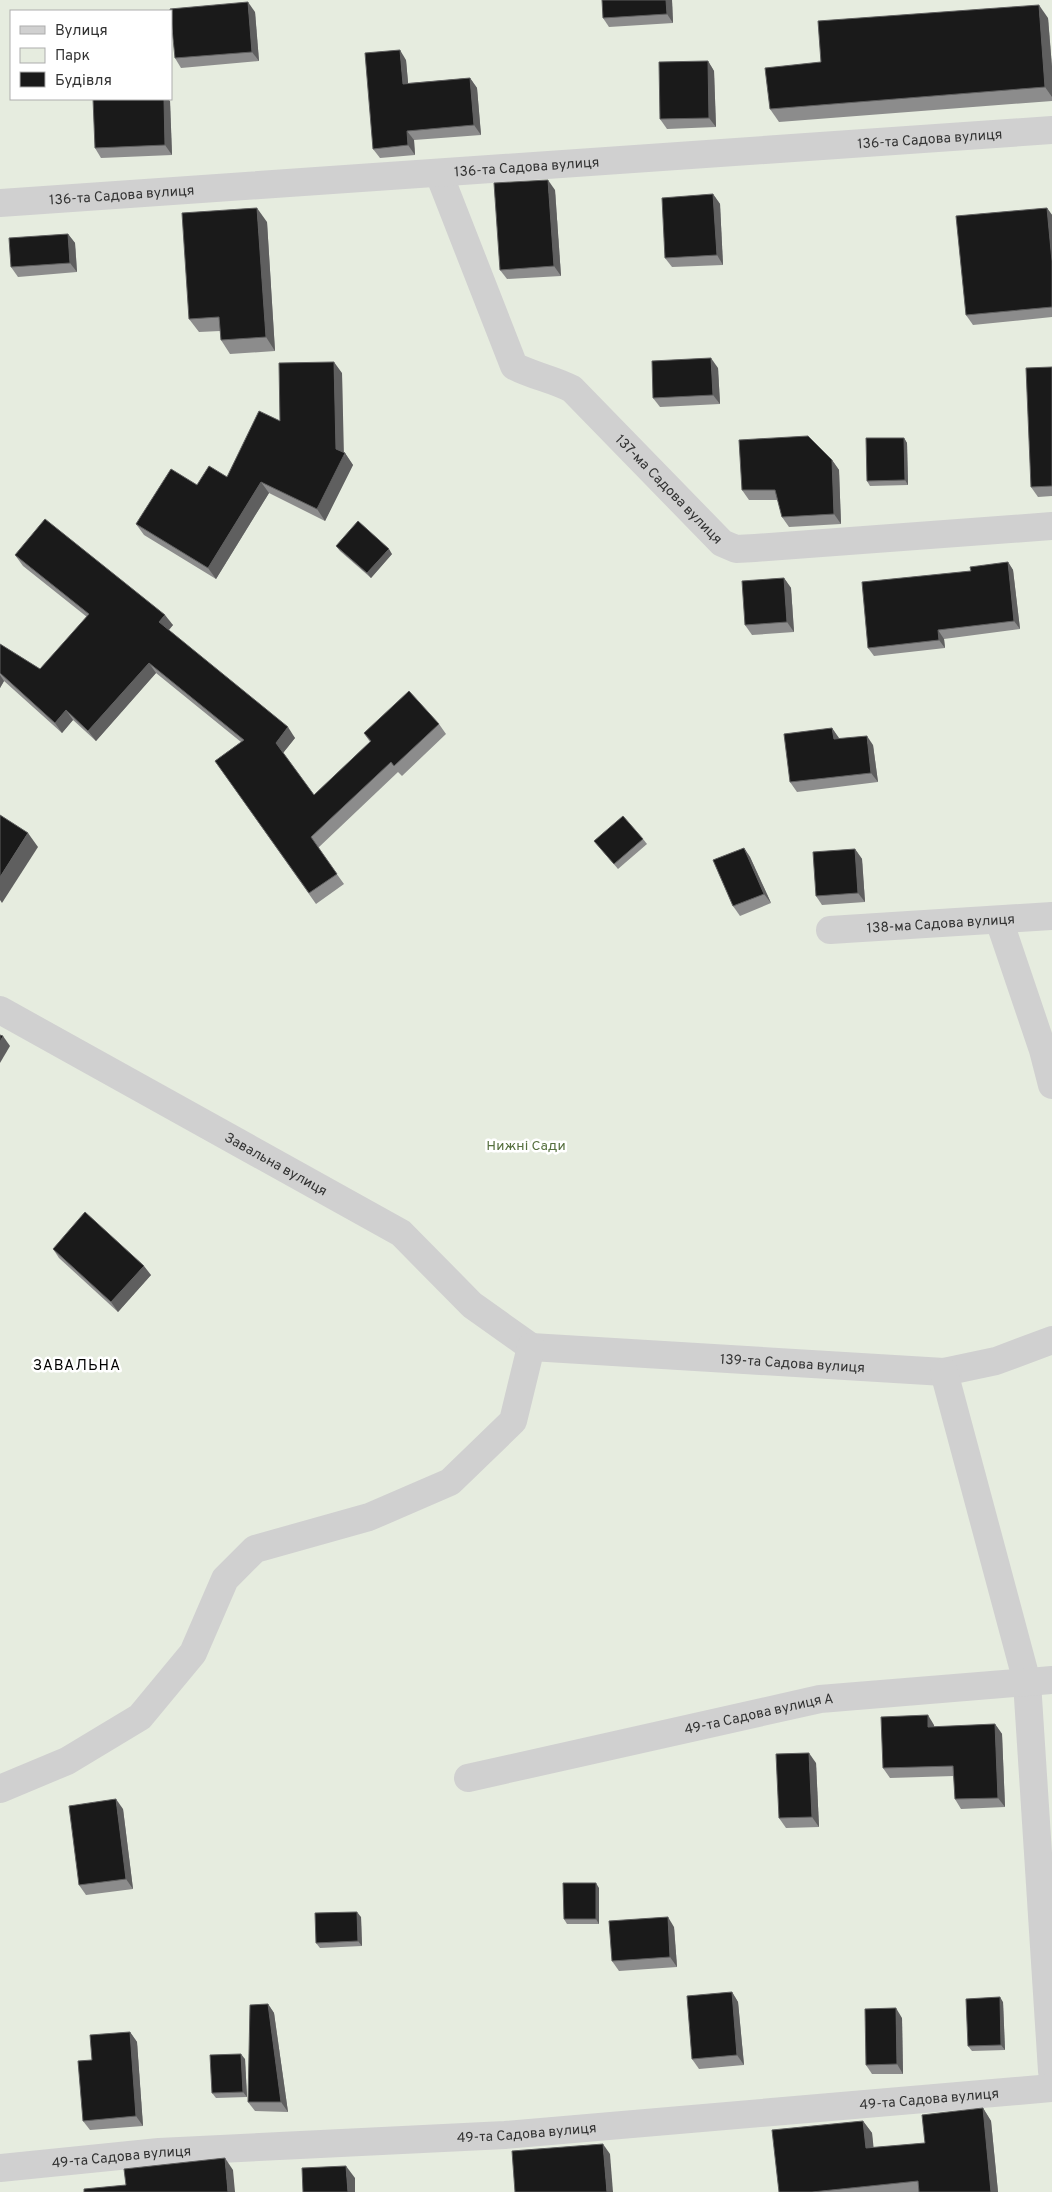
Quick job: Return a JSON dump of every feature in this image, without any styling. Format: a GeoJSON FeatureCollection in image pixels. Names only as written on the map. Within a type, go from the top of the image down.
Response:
{"type":"FeatureCollection","features":[{"type":"Feature","properties":{"kind":"street","name":"136-та Садова вулиця"},"geometry":{"type":"LineString","coordinates":[[0,203],[1052,130]]}},
{"type":"Feature","properties":{"kind":"street","name":"137-ма Садова вулиця"},"geometry":{"type":"LineString","coordinates":[[439,174],[514,366],[531,375],[554,380],[572,389],[722,543],[736,549],[1052,526]]}},
{"type":"Feature","properties":{"kind":"street","name":"138-ма Садова вулиця"},"geometry":{"type":"LineString","coordinates":[[830,930],[1052,916]]}},
{"type":"Feature","properties":{"kind":"street"},"geometry":{"type":"LineString","coordinates":[[999,920],[1043,1050],[1052,1085]]}},
{"type":"Feature","properties":{"kind":"street","name":"Завальна вулиця"},"geometry":{"type":"LineString","coordinates":[[0,1010],[401,1233],[472,1305],[530,1347]]}},
{"type":"Feature","properties":{"kind":"street","name":"139-та Садова вулиця"},"geometry":{"type":"LineString","coordinates":[[530,1347],[944,1372],[996,1361],[1052,1340]]}},
{"type":"Feature","properties":{"kind":"street"},"geometry":{"type":"LineString","coordinates":[[0,1789],[67,1761],[140,1717],[193,1653],[225,1579],[256,1549],[369,1517],[450,1482],[513,1421],[530,1347]]}},
{"type":"Feature","properties":{"kind":"street"},"geometry":{"type":"LineString","coordinates":[[944,1372],[1040,1681],[1052,2071]]}},
{"type":"Feature","properties":{"kind":"street","name":"49-та Садова вулиця А"},"geometry":{"type":"LineString","coordinates":[[468,1778],[820,1699],[1040,1681]]}},
{"type":"Feature","properties":{"kind":"street","name":"49-та Садова вулиця"},"geometry":{"type":"LineString","coordinates":[[0,2168],[159,2152],[505,2135],[1052,2088]]}},
{"type":"Feature","properties":{"kind":"green space","name":"Нижні Сади"},"geometry":{"type":"Polygon","coordinates":[[[0,0],[1052,0],[1052,2192],[0,2192],[0,0]]]}},
{"type":"Feature","properties":{"kind":"building"},"geometry":{"type":"Polygon","coordinates":[[[602,0],[666,0],[667,14],[603,18],[602,0]]]}},
{"type":"Feature","properties":{"kind":"building"},"geometry":{"type":"Polygon","coordinates":[[[248,2],[252,52],[175,58],[172,10],[170,9],[248,2]]]}},
{"type":"Feature","properties":{"kind":"building"},"geometry":{"type":"Polygon","coordinates":[[[1039,5],[1045,87],[770,109],[765,68],[821,62],[818,21],[1039,5]]]}},
{"type":"Feature","properties":{"kind":"building"},"geometry":{"type":"Polygon","coordinates":[[[400,50],[403,84],[470,78],[474,125],[407,131],[408,145],[373,149],[365,53],[400,50]]]}},
{"type":"Feature","properties":{"kind":"building"},"geometry":{"type":"Polygon","coordinates":[[[708,61],[709,118],[660,119],[659,62],[708,61]]]}},
{"type":"Feature","properties":{"kind":"building"},"geometry":{"type":"Polygon","coordinates":[[[93,100],[164,100],[165,145],[95,148],[93,100]]]}},
{"type":"Feature","properties":{"kind":"building"},"geometry":{"type":"Polygon","coordinates":[[[548,180],[554,266],[500,270],[494,183],[548,180]]]}},
{"type":"Feature","properties":{"kind":"building"},"geometry":{"type":"Polygon","coordinates":[[[713,194],[717,255],[665,258],[662,198],[713,194]]]}},
{"type":"Feature","properties":{"kind":"building"},"geometry":{"type":"Polygon","coordinates":[[[257,208],[266,337],[221,340],[219,317],[189,319],[182,213],[257,208]]]}},
{"type":"Feature","properties":{"kind":"building"},"geometry":{"type":"Polygon","coordinates":[[[1047,208],[1052,261],[1052,307],[966,315],[956,216],[1047,208]]]}},
{"type":"Feature","properties":{"kind":"building"},"geometry":{"type":"Polygon","coordinates":[[[68,234],[70,263],[11,267],[9,238],[68,234]]]}},
{"type":"Feature","properties":{"kind":"building"},"geometry":{"type":"Polygon","coordinates":[[[711,358],[713,395],[653,398],[652,361],[711,358]]]}},
{"type":"Feature","properties":{"kind":"building"},"geometry":{"type":"Polygon","coordinates":[[[334,362],[336,449],[345,453],[317,509],[261,482],[208,568],[136,524],[171,469],[197,485],[209,466],[227,477],[259,411],[280,421],[279,363],[334,362]]]}},
{"type":"Feature","properties":{"kind":"building"},"geometry":{"type":"Polygon","coordinates":[[[1052,367],[1052,486],[1031,487],[1026,368],[1052,367]]]}},
{"type":"Feature","properties":{"kind":"building"},"geometry":{"type":"Polygon","coordinates":[[[808,436],[832,460],[834,514],[782,517],[775,490],[742,490],[739,440],[808,436]]]}},
{"type":"Feature","properties":{"kind":"building"},"geometry":{"type":"Polygon","coordinates":[[[866,438],[904,438],[905,480],[867,481],[866,438]]]}},
{"type":"Feature","properties":{"kind":"building"},"geometry":{"type":"Polygon","coordinates":[[[45,519],[165,615],[159,622],[288,727],[276,743],[314,795],[371,741],[364,733],[409,691],[439,724],[394,766],[391,762],[311,837],[337,874],[309,893],[215,761],[244,740],[149,663],[88,731],[66,710],[55,723],[0,673],[0,644],[40,669],[89,614],[15,555],[45,519]]]}},
{"type":"Feature","properties":{"kind":"building"},"geometry":{"type":"Polygon","coordinates":[[[358,521],[389,549],[367,573],[336,546],[358,521]]]}},
{"type":"Feature","properties":{"kind":"building"},"geometry":{"type":"Polygon","coordinates":[[[1008,562],[1014,621],[938,630],[939,640],[868,648],[862,582],[971,571],[970,567],[1008,562]]]}},
{"type":"Feature","properties":{"kind":"building"},"geometry":{"type":"Polygon","coordinates":[[[784,578],[787,622],[745,625],[742,581],[784,578]]]}},
{"type":"Feature","properties":{"kind":"building"},"geometry":{"type":"Polygon","coordinates":[[[832,728],[834,739],[867,736],[871,773],[790,782],[784,734],[832,728]]]}},
{"type":"Feature","properties":{"kind":"building"},"geometry":{"type":"Polygon","coordinates":[[[0,815],[28,833],[0,877],[0,815]]]}},
{"type":"Feature","properties":{"kind":"building"},"geometry":{"type":"Polygon","coordinates":[[[623,816],[643,839],[614,864],[594,841],[623,816]]]}},
{"type":"Feature","properties":{"kind":"building"},"geometry":{"type":"Polygon","coordinates":[[[744,848],[764,894],[733,906],[713,860],[744,848]]]}},
{"type":"Feature","properties":{"kind":"building"},"geometry":{"type":"Polygon","coordinates":[[[855,849],[858,893],[816,896],[813,852],[855,849]]]}},
{"type":"Feature","properties":{"kind":"building"},"geometry":{"type":"Polygon","coordinates":[[[85,1212],[144,1266],[111,1302],[53,1249],[85,1212]]]}},
{"type":"Feature","properties":{"kind":"building"},"geometry":{"type":"Polygon","coordinates":[[[928,1715],[928,1727],[995,1724],[998,1798],[955,1799],[953,1766],[883,1768],[881,1717],[928,1715]]]}},
{"type":"Feature","properties":{"kind":"building"},"geometry":{"type":"Polygon","coordinates":[[[809,1753],[812,1817],[779,1818],[776,1754],[809,1753]]]}},
{"type":"Feature","properties":{"kind":"building"},"geometry":{"type":"Polygon","coordinates":[[[116,1799],[126,1879],[79,1885],[69,1806],[116,1799]]]}},
{"type":"Feature","properties":{"kind":"building"},"geometry":{"type":"Polygon","coordinates":[[[563,1883],[596,1883],[596,1919],[564,1919],[563,1883]]]}},
{"type":"Feature","properties":{"kind":"building"},"geometry":{"type":"Polygon","coordinates":[[[357,1912],[358,1941],[316,1943],[315,1913],[357,1912]]]}},
{"type":"Feature","properties":{"kind":"building"},"geometry":{"type":"Polygon","coordinates":[[[668,1917],[670,1957],[612,1961],[609,1921],[668,1917]]]}},
{"type":"Feature","properties":{"kind":"building"},"geometry":{"type":"Polygon","coordinates":[[[732,1992],[737,2055],[692,2059],[687,1996],[732,1992]]]}},
{"type":"Feature","properties":{"kind":"building"},"geometry":{"type":"Polygon","coordinates":[[[1000,1997],[1001,2045],[968,2046],[966,1999],[1000,1997]]]}},
{"type":"Feature","properties":{"kind":"building"},"geometry":{"type":"Polygon","coordinates":[[[268,2004],[281,2102],[248,2102],[250,2005],[268,2004]]]}},
{"type":"Feature","properties":{"kind":"building"},"geometry":{"type":"Polygon","coordinates":[[[896,2008],[897,2064],[866,2065],[865,2009],[896,2008]]]}},
{"type":"Feature","properties":{"kind":"building"},"geometry":{"type":"Polygon","coordinates":[[[130,2032],[136,2116],[83,2121],[78,2061],[92,2060],[90,2035],[130,2032]]]}},
{"type":"Feature","properties":{"kind":"building"},"geometry":{"type":"Polygon","coordinates":[[[241,2054],[243,2092],[212,2093],[210,2055],[241,2054]]]}},
{"type":"Feature","properties":{"kind":"building"},"geometry":{"type":"Polygon","coordinates":[[[983,2108],[991,2192],[919,2192],[918,2181],[812,2192],[779,2192],[772,2130],[863,2121],[866,2148],[925,2143],[922,2115],[983,2108]]]}},
{"type":"Feature","properties":{"kind":"building"},"geometry":{"type":"Polygon","coordinates":[[[603,2144],[607,2192],[515,2192],[512,2151],[603,2144]]]}},
{"type":"Feature","properties":{"kind":"building"},"geometry":{"type":"Polygon","coordinates":[[[225,2158],[228,2192],[84,2192],[84,2189],[126,2185],[124,2169],[225,2158]]]}},
{"type":"Feature","properties":{"kind":"building"},"geometry":{"type":"Polygon","coordinates":[[[346,2166],[348,2192],[303,2192],[302,2168],[346,2166]]]}},
{"type":"Feature","properties":{"kind":"district","name":"ЗАВАЛЬНА"},"geometry":{"type":"Point","coordinates":[77,1365]}}]}
